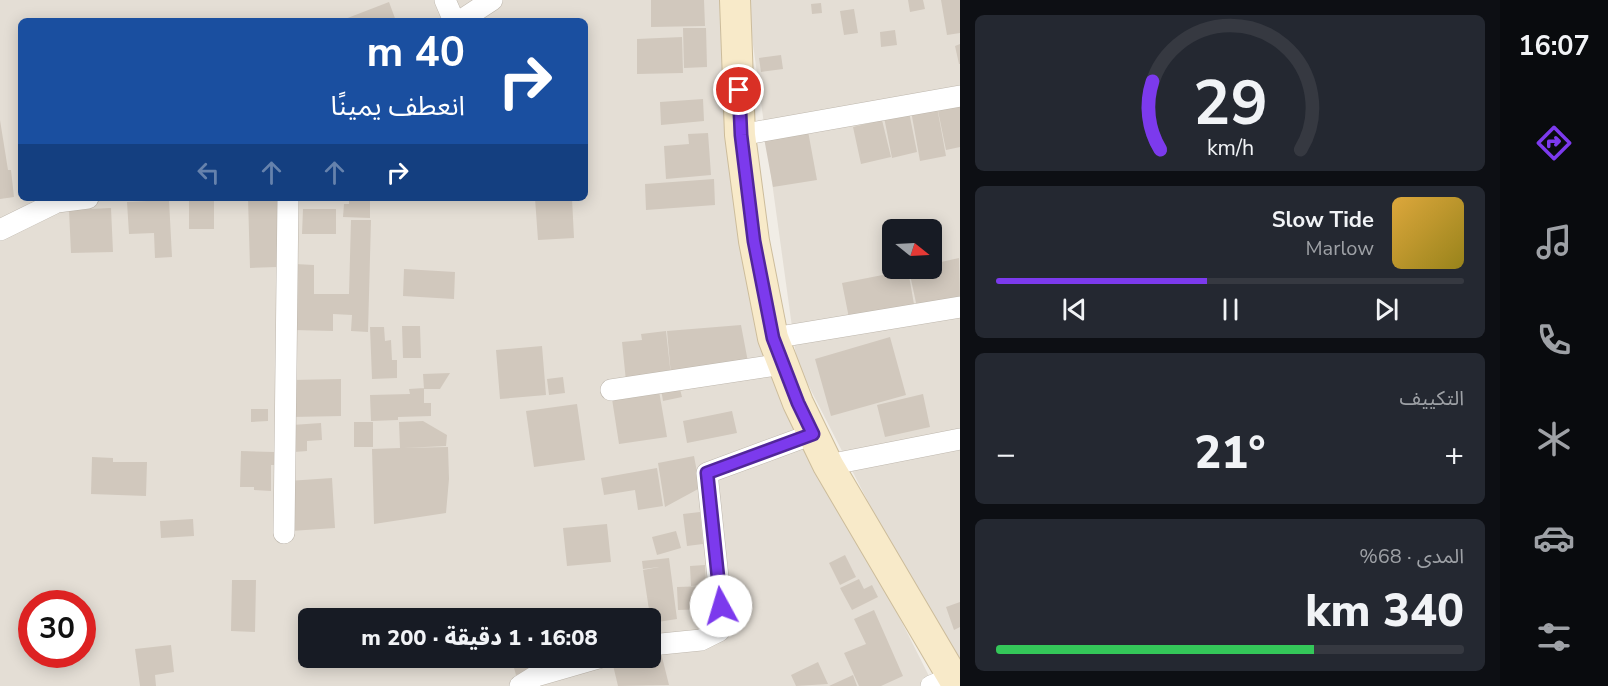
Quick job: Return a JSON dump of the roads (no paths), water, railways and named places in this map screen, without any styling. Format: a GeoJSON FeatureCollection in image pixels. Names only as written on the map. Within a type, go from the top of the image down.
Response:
{"type":"FeatureCollection","features":[{"type":"Feature","properties":{"kind":"main road"},"geometry":{"type":"LineString","coordinates":[[735,0],[741,135],[754,241],[778,351],[798,403],[828,465],[947,683]]}},
{"type":"Feature","properties":{"kind":"street"},"geometry":{"type":"LineString","coordinates":[[445,0],[453,18]]}},
{"type":"Feature","properties":{"kind":"street"},"geometry":{"type":"LineString","coordinates":[[465,18],[492,0]]}},
{"type":"Feature","properties":{"kind":"street"},"geometry":{"type":"LineString","coordinates":[[741,135],[960,96]]}},
{"type":"Feature","properties":{"kind":"street"},"geometry":{"type":"LineString","coordinates":[[0,230],[57,202],[65,201]]}},
{"type":"Feature","properties":{"kind":"street"},"geometry":{"type":"LineString","coordinates":[[284,532],[288,201]]}},
{"type":"Feature","properties":{"kind":"street"},"geometry":{"type":"LineString","coordinates":[[610,390],[960,307]]}},
{"type":"Feature","properties":{"kind":"street"},"geometry":{"type":"LineString","coordinates":[[661,644],[701,640],[719,631],[721,606],[707,473],[813,434]]}},
{"type":"Feature","properties":{"kind":"street"},"geometry":{"type":"LineString","coordinates":[[828,465],[960,439]]}},
{"type":"Feature","properties":{"kind":"street"},"geometry":{"type":"LineString","coordinates":[[520,686],[536,676],[564,668]]}}]}
